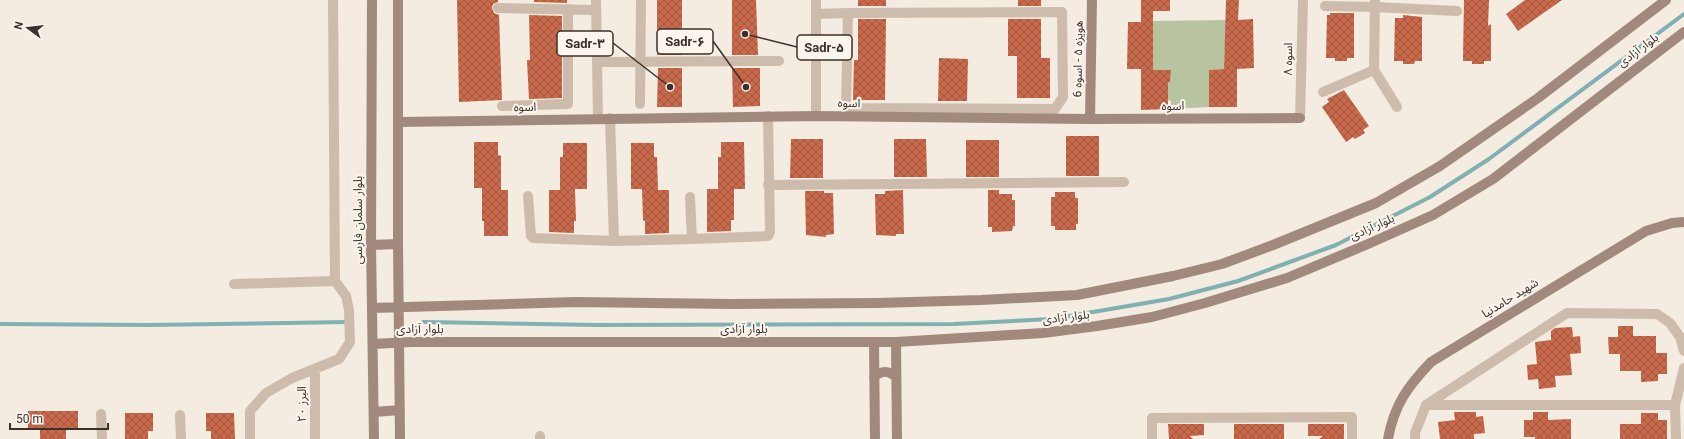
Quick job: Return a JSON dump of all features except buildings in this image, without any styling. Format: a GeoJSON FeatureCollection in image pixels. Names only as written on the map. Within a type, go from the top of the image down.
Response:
{"type":"FeatureCollection","features":[{"type":"Feature","properties":{"kind":"main road","name":"بلوار سلمان فارسی"},"geometry":{"type":"LineString","coordinates":[[372,0],[371,245],[374,439]]}},
{"type":"Feature","properties":{"kind":"main road"},"geometry":{"type":"LineString","coordinates":[[398,0],[400,439]]}},
{"type":"Feature","properties":{"kind":"main road","name":"هویزه ۵ - اسوه 6"},"geometry":{"type":"LineString","coordinates":[[1090,119],[1092,0]]}},
{"type":"Feature","properties":{"kind":"main road","name":"بلوار آزادی"},"geometry":{"type":"LineString","coordinates":[[372,308],[399,306],[575,302],[732,304],[877,303],[981,300],[1077,295],[1173,276],[1222,264],[1376,203],[1440,166],[1538,98],[1666,0]]}},
{"type":"Feature","properties":{"kind":"main road","name":"بلوار آزادی"},"geometry":{"type":"LineString","coordinates":[[373,344],[399,342],[896,342],[1043,333],[1152,317],[1286,278],[1368,244],[1433,214],[1493,179],[1684,32]]}},
{"type":"Feature","properties":{"kind":"main road","name":"اسوه"},"geometry":{"type":"LineString","coordinates":[[398,122],[768,116],[1090,119],[1300,118]]}},
{"type":"Feature","properties":{"kind":"main road","name":"شهید حامدنیا"},"geometry":{"type":"LineString","coordinates":[[1388,439],[1400,401],[1412,381],[1431,362],[1646,231],[1672,223],[1684,222]]}},
{"type":"Feature","properties":{"kind":"main road"},"geometry":{"type":"LineString","coordinates":[[371,245],[398,244]]}},
{"type":"Feature","properties":{"kind":"main road"},"geometry":{"type":"LineString","coordinates":[[874,342],[875,439]]}},
{"type":"Feature","properties":{"kind":"main road"},"geometry":{"type":"LineString","coordinates":[[896,342],[897,439]]}},
{"type":"Feature","properties":{"kind":"main road"},"geometry":{"type":"LineString","coordinates":[[874,377],[885,371],[891,372],[896,377]]}},
{"type":"Feature","properties":{"kind":"main road"},"geometry":{"type":"LineString","coordinates":[[374,412],[400,410]]}},
{"type":"Feature","properties":{"kind":"street"},"geometry":{"type":"LineString","coordinates":[[250,439],[250,411],[266,393],[292,378],[339,359],[350,342],[349,310],[346,296],[335,281],[333,0]]}},
{"type":"Feature","properties":{"kind":"street"},"geometry":{"type":"LineString","coordinates":[[640,104],[641,0]]}},
{"type":"Feature","properties":{"kind":"street"},"geometry":{"type":"LineString","coordinates":[[816,0],[816,116]]}},
{"type":"Feature","properties":{"kind":"street","name":"اسوه ۸"},"geometry":{"type":"LineString","coordinates":[[1300,118],[1303,0]]}},
{"type":"Feature","properties":{"kind":"street"},"geometry":{"type":"LineString","coordinates":[[1375,3],[1374,70],[1397,107]]}},
{"type":"Feature","properties":{"kind":"street"},"geometry":{"type":"LineString","coordinates":[[1325,6],[1375,3],[1457,11]]}},
{"type":"Feature","properties":{"kind":"street"},"geometry":{"type":"LineString","coordinates":[[498,8],[568,9],[596,5],[598,118]]}},
{"type":"Feature","properties":{"kind":"street"},"geometry":{"type":"LineString","coordinates":[[502,106],[568,104],[568,9]]}},
{"type":"Feature","properties":{"kind":"street"},"geometry":{"type":"LineString","coordinates":[[816,14],[848,13],[1062,12],[1064,97],[1055,108],[846,108],[848,13]]}},
{"type":"Feature","properties":{"kind":"street"},"geometry":{"type":"LineString","coordinates":[[597,62],[779,61]]}},
{"type":"Feature","properties":{"kind":"street"},"geometry":{"type":"LineString","coordinates":[[1323,92],[1374,70]]}},
{"type":"Feature","properties":{"kind":"street"},"geometry":{"type":"LineString","coordinates":[[528,196],[531,236],[533,238],[614,241],[768,236],[770,232],[768,116]]}},
{"type":"Feature","properties":{"kind":"street"},"geometry":{"type":"LineString","coordinates":[[610,118],[614,241]]}},
{"type":"Feature","properties":{"kind":"street"},"geometry":{"type":"LineString","coordinates":[[768,185],[1124,182]]}},
{"type":"Feature","properties":{"kind":"street"},"geometry":{"type":"LineString","coordinates":[[690,197],[692,239]]}},
{"type":"Feature","properties":{"kind":"street"},"geometry":{"type":"LineString","coordinates":[[234,284],[335,281]]}},
{"type":"Feature","properties":{"kind":"street"},"geometry":{"type":"LineString","coordinates":[[1415,439],[1415,433],[1426,405],[1567,313],[1657,314],[1670,323],[1680,337],[1684,351]]}},
{"type":"Feature","properties":{"kind":"street"},"geometry":{"type":"LineString","coordinates":[[1676,439],[1675,405],[1683,383],[1684,368]]}},
{"type":"Feature","properties":{"kind":"street","name":"البرز ۲۰"},"geometry":{"type":"LineString","coordinates":[[315,369],[315,439]]}},
{"type":"Feature","properties":{"kind":"street"},"geometry":{"type":"LineString","coordinates":[[1426,405],[1675,405]]}},
{"type":"Feature","properties":{"kind":"street"},"geometry":{"type":"LineString","coordinates":[[101,414],[102,439]]}},
{"type":"Feature","properties":{"kind":"street"},"geometry":{"type":"LineString","coordinates":[[180,415],[181,439]]}},
{"type":"Feature","properties":{"kind":"street"},"geometry":{"type":"LineString","coordinates":[[1152,439],[1152,418],[1352,417],[1352,439]]}},
{"type":"Feature","properties":{"kind":"green space"},"geometry":{"type":"Polygon","coordinates":[[[1226,20],[1224,69],[1209,70],[1209,83],[1213,83],[1213,99],[1209,99],[1209,107],[1171,109],[1171,101],[1168,100],[1168,82],[1170,82],[1171,70],[1153,70],[1153,21],[1226,20]]]}},
{"type":"Feature","properties":{"kind":"waterway"},"geometry":{"type":"LineString","coordinates":[[423,322],[597,325],[954,324],[1052,319],[1169,299],[1238,281],[1336,245],[1430,197],[1489,159],[1684,14]]}},
{"type":"Feature","properties":{"kind":"waterway"},"geometry":{"type":"LineString","coordinates":[[0,324],[149,325],[348,322]]}},
{"type":"Feature","properties":{"kind":"place","name":"Sadr-۵"},"geometry":{"type":"Point","coordinates":[745,34]}},
{"type":"Feature","properties":{"kind":"place","name":"Sadr-۳"},"geometry":{"type":"Point","coordinates":[670,87]}},
{"type":"Feature","properties":{"kind":"place","name":"Sadr-۶"},"geometry":{"type":"Point","coordinates":[746,87]}}]}
